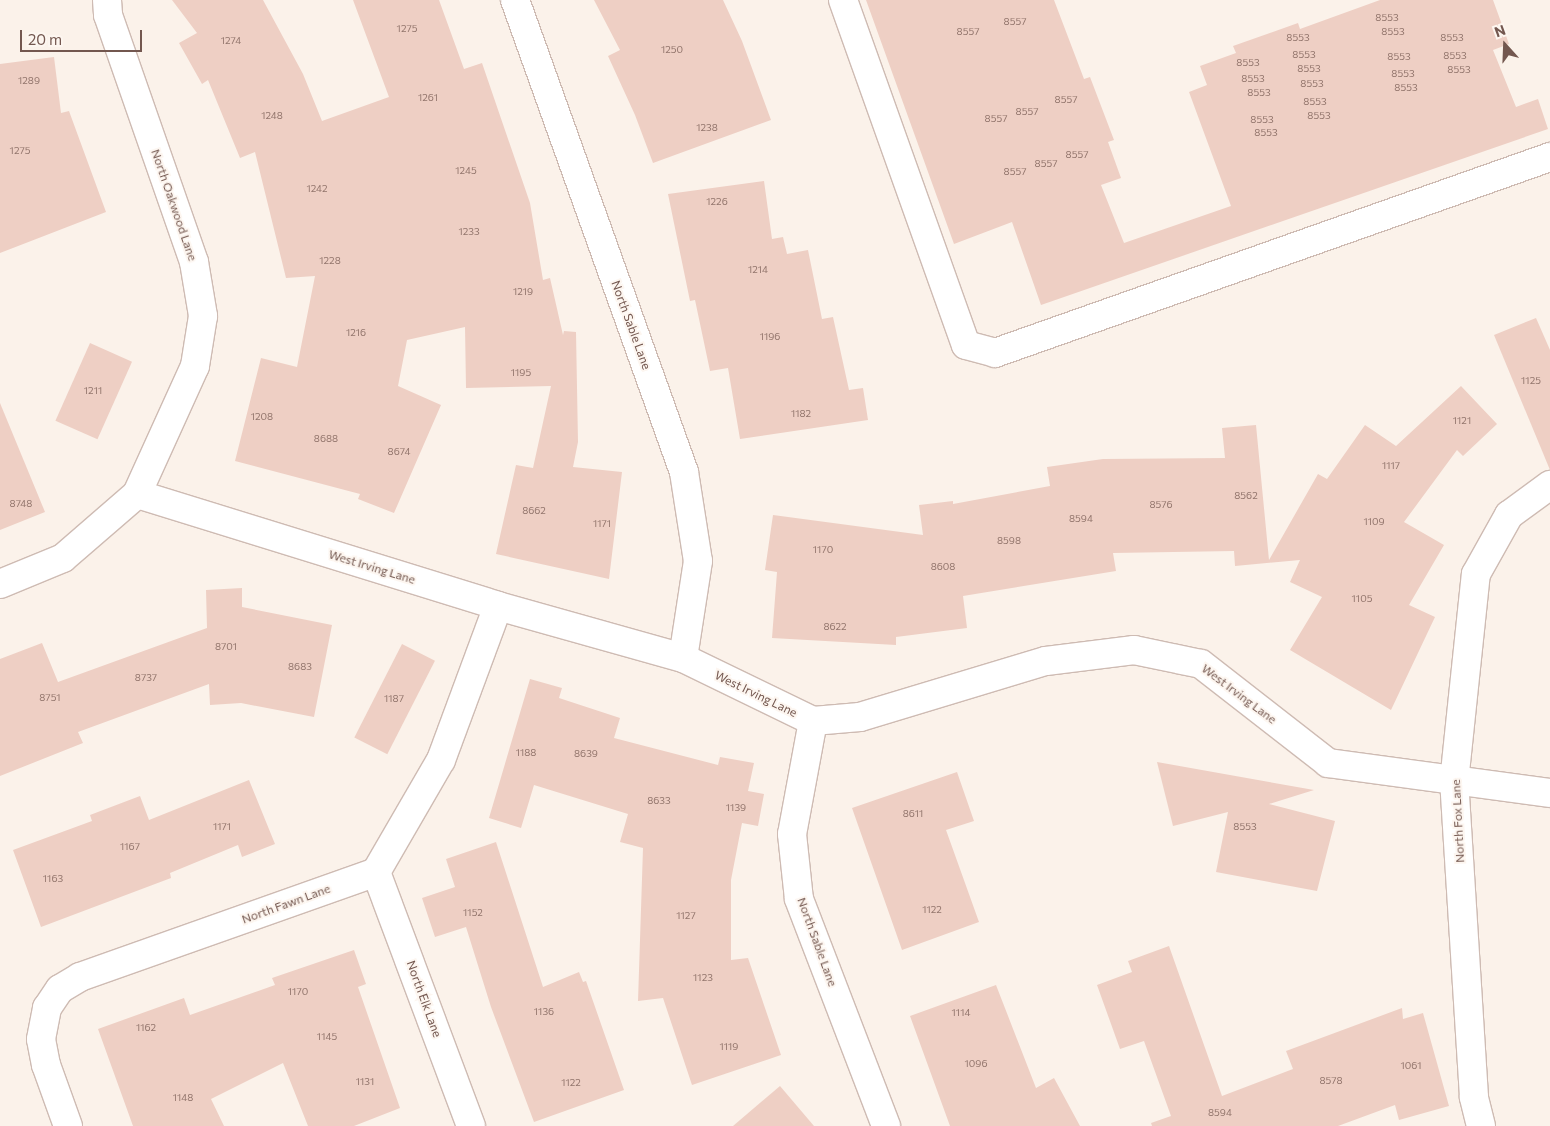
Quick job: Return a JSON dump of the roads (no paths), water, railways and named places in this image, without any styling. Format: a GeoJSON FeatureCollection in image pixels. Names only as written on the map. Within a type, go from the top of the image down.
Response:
{"type":"FeatureCollection","features":[{"type":"Feature","properties":{"kind":"street","name":"North Oakwood Lane"},"geometry":{"type":"LineString","coordinates":[[107,0],[108,15],[194,262],[203,316],[194,366],[137,494]]}},
{"type":"Feature","properties":{"kind":"street","name":"North Sable Lane"},"geometry":{"type":"LineString","coordinates":[[515,0],[684,472],[698,561],[683,658]]}},
{"type":"Feature","properties":{"kind":"street"},"geometry":{"type":"LineString","coordinates":[[844,0],[966,345],[995,353],[1550,157]]}},
{"type":"Feature","properties":{"kind":"street","name":"North Fox Lane"},"geometry":{"type":"LineString","coordinates":[[1481,1126],[1474,1097],[1454,782],[1476,574],[1509,515],[1550,484]]}},
{"type":"Feature","properties":{"kind":"street"},"geometry":{"type":"LineString","coordinates":[[0,584],[63,558],[137,494]]}},
{"type":"Feature","properties":{"kind":"street","name":"West Irving Lane"},"geometry":{"type":"LineString","coordinates":[[137,494],[498,606],[683,658],[775,705],[813,721],[860,717],[1046,661],[1134,650],[1202,664],[1328,763],[1454,782],[1550,792]]}},
{"type":"Feature","properties":{"kind":"street"},"geometry":{"type":"LineString","coordinates":[[376,872],[441,760],[498,606]]}},
{"type":"Feature","properties":{"kind":"street","name":"North Sable Lane"},"geometry":{"type":"LineString","coordinates":[[813,721],[792,834],[800,899],[886,1126]]}},
{"type":"Feature","properties":{"kind":"street","name":"North Fawn Lane"},"geometry":{"type":"LineString","coordinates":[[68,1126],[46,1065],[41,1038],[47,1008],[60,989],[80,976],[376,872]]}},
{"type":"Feature","properties":{"kind":"street","name":"North Elk Lane"},"geometry":{"type":"LineString","coordinates":[[376,872],[471,1126]]}}]}
